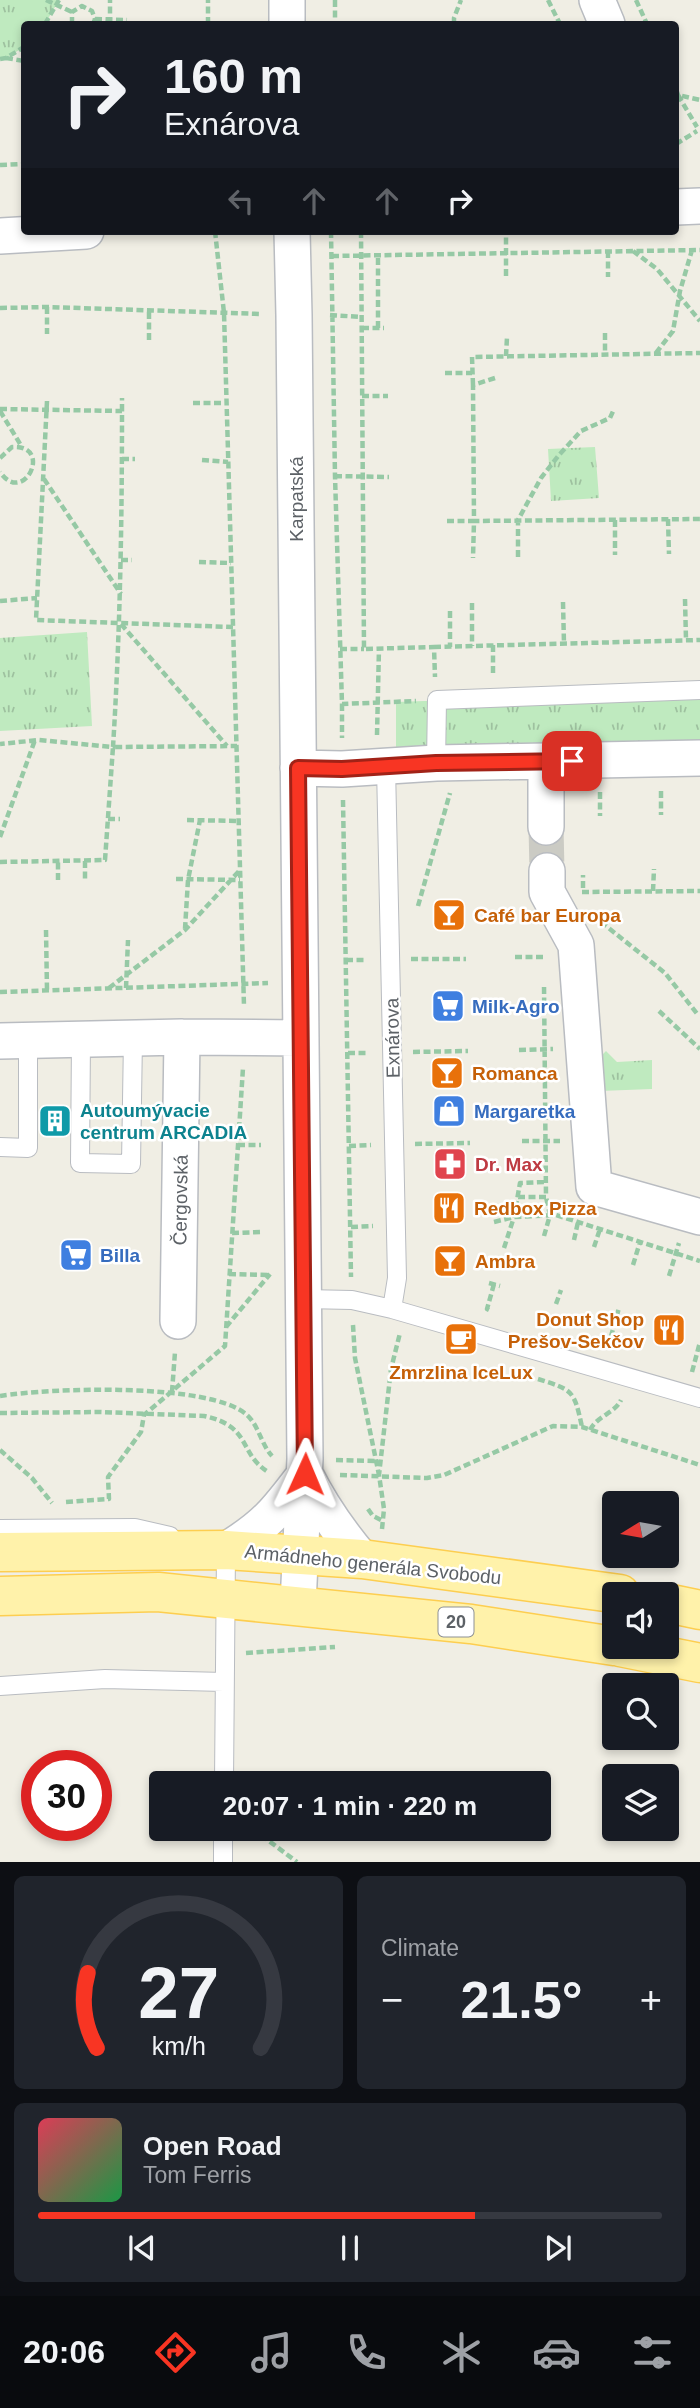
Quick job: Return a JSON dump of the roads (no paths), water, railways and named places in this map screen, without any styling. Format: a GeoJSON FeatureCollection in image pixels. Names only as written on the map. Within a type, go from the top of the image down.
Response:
{"type":"FeatureCollection","features":[{"type":"Feature","properties":{"kind":"main road","name":"Armádneho generála Svobodu"},"geometry":{"type":"LineString","coordinates":[[0,1552],[226,1550],[370,1560],[602,1592]]}},
{"type":"Feature","properties":{"kind":"main road","name":"20"},"geometry":{"type":"LineString","coordinates":[[0,1596],[158,1592],[298,1604],[471,1624],[602,1644]]}},
{"type":"Feature","properties":{"kind":"main road"},"geometry":{"type":"LineString","coordinates":[[679,1606],[700,1610]]}},
{"type":"Feature","properties":{"kind":"main road"},"geometry":{"type":"LineString","coordinates":[[679,1659],[700,1663]]}},
{"type":"Feature","properties":{"kind":"street"},"geometry":{"type":"LineString","coordinates":[[287,0],[287,21]]}},
{"type":"Feature","properties":{"kind":"street"},"geometry":{"type":"LineString","coordinates":[[597,0],[606,21]]}},
{"type":"Feature","properties":{"kind":"street"},"geometry":{"type":"LineString","coordinates":[[679,207],[700,206]]}},
{"type":"Feature","properties":{"kind":"street"},"geometry":{"type":"LineString","coordinates":[[0,236],[21,235]]}},
{"type":"Feature","properties":{"kind":"street","name":"Karpatská"},"geometry":{"type":"LineString","coordinates":[[292,235],[298,768]]}},
{"type":"Feature","properties":{"kind":"street"},"geometry":{"type":"LineString","coordinates":[[298,1604],[305,1467],[298,768],[382,767],[444,776],[546,761],[700,758]]}},
{"type":"Feature","properties":{"kind":"street"},"geometry":{"type":"LineString","coordinates":[[546,761],[546,827]]}},
{"type":"Feature","properties":{"kind":"street"},"geometry":{"type":"LineString","coordinates":[[547,881],[576,944],[594,1186],[700,1217]]}},
{"type":"Feature","properties":{"kind":"street"},"geometry":{"type":"LineString","coordinates":[[14,1040],[244,1036],[301,1038]]}},
{"type":"Feature","properties":{"kind":"street","name":"Čergovská"},"geometry":{"type":"LineString","coordinates":[[177,1331],[182,1037]]}},
{"type":"Feature","properties":{"kind":"street"},"geometry":{"type":"LineString","coordinates":[[226,1550],[255,1532],[276,1513],[305,1467]]}},
{"type":"Feature","properties":{"kind":"street"},"geometry":{"type":"LineString","coordinates":[[305,1467],[320,1505],[337,1530],[370,1560]]}},
{"type":"Feature","properties":{"kind":"lane"},"geometry":{"type":"LineString","coordinates":[[444,776],[437,700],[700,690]]}},
{"type":"Feature","properties":{"kind":"lane","name":"Exnárova"},"geometry":{"type":"LineString","coordinates":[[382,767],[399,1311]]}},
{"type":"Feature","properties":{"kind":"lane"},"geometry":{"type":"LineString","coordinates":[[81,1039],[80,1163],[131,1164],[133,1038]]}},
{"type":"Feature","properties":{"kind":"lane"},"geometry":{"type":"LineString","coordinates":[[0,1147],[28,1148],[14,1040]]}},
{"type":"Feature","properties":{"kind":"lane"},"geometry":{"type":"LineString","coordinates":[[304,1299],[352,1300],[399,1311],[700,1398]]}},
{"type":"Feature","properties":{"kind":"lane"},"geometry":{"type":"LineString","coordinates":[[0,1529],[135,1528],[226,1550],[223,1771]]}},
{"type":"Feature","properties":{"kind":"lane"},"geometry":{"type":"LineString","coordinates":[[0,1686],[105,1679],[224,1682]]}},
{"type":"Feature","properties":{"kind":"lane"},"geometry":{"type":"LineString","coordinates":[[223,1841],[223,1862]]}},
{"type":"Feature","properties":{"kind":"tunnel"},"geometry":{"type":"LineString","coordinates":[[546,827],[547,871]]}},
{"type":"Feature","properties":{"kind":"place","name":"Café bar Europa"},"geometry":{"type":"Point","coordinates":[449,915]}},
{"type":"Feature","properties":{"kind":"place","name":"Milk-Agro"},"geometry":{"type":"Point","coordinates":[448,1006]}},
{"type":"Feature","properties":{"kind":"place","name":"Romanca"},"geometry":{"type":"Point","coordinates":[447,1073]}},
{"type":"Feature","properties":{"kind":"place","name":"Margaretka"},"geometry":{"type":"Point","coordinates":[449,1111]}},
{"type":"Feature","properties":{"kind":"place","name":"Autoumývacie centrum ARCADIA"},"geometry":{"type":"Point","coordinates":[55,1121]}},
{"type":"Feature","properties":{"kind":"place","name":"Dr. Max"},"geometry":{"type":"Point","coordinates":[450,1164]}},
{"type":"Feature","properties":{"kind":"place","name":"Redbox Pizza"},"geometry":{"type":"Point","coordinates":[449,1208]}},
{"type":"Feature","properties":{"kind":"place","name":"Billa"},"geometry":{"type":"Point","coordinates":[76,1255]}},
{"type":"Feature","properties":{"kind":"place","name":"Ambra"},"geometry":{"type":"Point","coordinates":[450,1261]}},
{"type":"Feature","properties":{"kind":"place","name":"Donut Shop Prešov-Sekčov"},"geometry":{"type":"Point","coordinates":[669,1330]}},
{"type":"Feature","properties":{"kind":"place","name":"Zmrzlina IceLux"},"geometry":{"type":"Point","coordinates":[461,1339]}}]}
